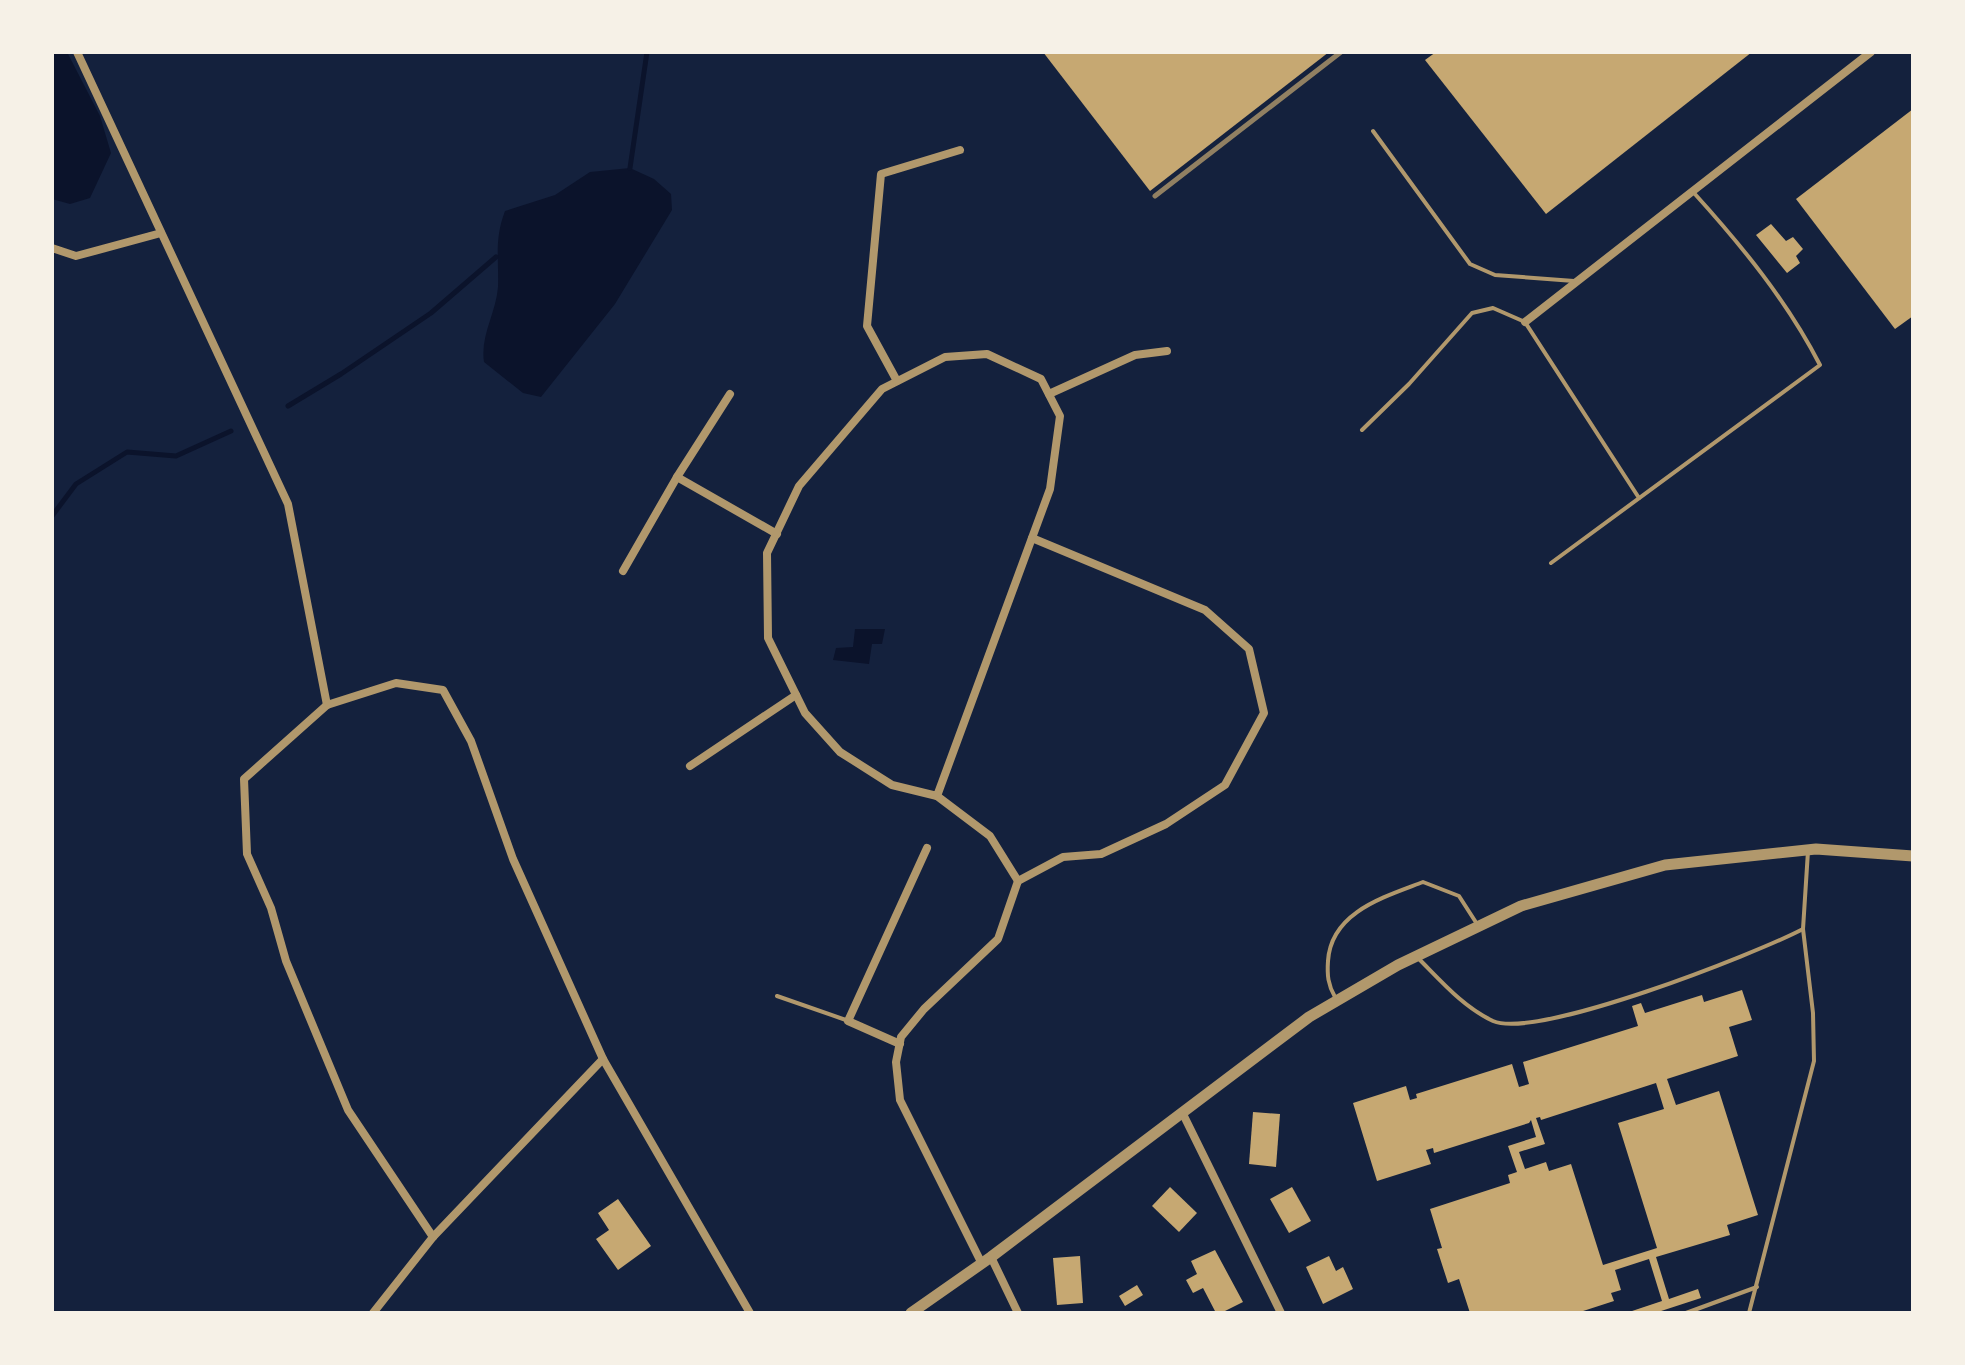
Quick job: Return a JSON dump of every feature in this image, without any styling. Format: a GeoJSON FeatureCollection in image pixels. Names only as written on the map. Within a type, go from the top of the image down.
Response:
{"type":"FeatureCollection","features":[{"type":"Feature","properties":{"kind":"street"},"geometry":{"type":"LineString","coordinates":[[77,52],[288,504],[327,705]]}},
{"type":"Feature","properties":{"kind":"street"},"geometry":{"type":"LineString","coordinates":[[1525,322],[1871,52]]}},
{"type":"Feature","properties":{"kind":"street"},"geometry":{"type":"LineString","coordinates":[[897,381],[867,326],[881,174],[960,150]]}},
{"type":"Feature","properties":{"kind":"street"},"geometry":{"type":"LineString","coordinates":[[52,248],[76,256],[161,233]]}},
{"type":"Feature","properties":{"kind":"street"},"geometry":{"type":"LineString","coordinates":[[1049,394],[1135,355],[1167,351]]}},
{"type":"Feature","properties":{"kind":"street"},"geometry":{"type":"LineString","coordinates":[[937,796],[1050,489],[1060,416],[1041,379],[987,354],[945,357],[882,389],[799,486],[767,553],[768,638],[805,713],[840,752],[892,785],[937,796],[990,836],[1018,881]]}},
{"type":"Feature","properties":{"kind":"street"},"geometry":{"type":"LineString","coordinates":[[623,571],[677,477],[730,394]]}},
{"type":"Feature","properties":{"kind":"street"},"geometry":{"type":"LineString","coordinates":[[677,477],[777,534]]}},
{"type":"Feature","properties":{"kind":"street"},"geometry":{"type":"LineString","coordinates":[[1018,1313],[986,1261],[900,1100],[896,1062],[901,1037],[924,1009],[998,939],[1018,881],[1063,857],[1101,854],[1166,824],[1225,785],[1264,713],[1249,649],[1205,610],[1032,538]]}},
{"type":"Feature","properties":{"kind":"street"},"geometry":{"type":"LineString","coordinates":[[433,1237],[348,1110],[286,961],[271,908],[247,854],[244,779],[327,705],[396,683],[443,690],[471,741],[513,859],[603,1059],[750,1313]]}},
{"type":"Feature","properties":{"kind":"street"},"geometry":{"type":"LineString","coordinates":[[690,766],[796,695]]}},
{"type":"Feature","properties":{"kind":"street"},"geometry":{"type":"LineString","coordinates":[[900,1044],[848,1021],[927,848]]}},
{"type":"Feature","properties":{"kind":"street"},"geometry":{"type":"LineString","coordinates":[[911,1313],[986,1261],[1309,1017],[1417,956],[1521,906],[1665,865],[1809,850],[1913,856]]}},
{"type":"Feature","properties":{"kind":"street"},"geometry":{"type":"LineString","coordinates":[[373,1313],[433,1237],[603,1059]]}},
{"type":"Feature","properties":{"kind":"street"},"geometry":{"type":"LineString","coordinates":[[1182,1112],[1281,1313]]}},
{"type":"Feature","properties":{"kind":"lane"},"geometry":{"type":"LineString","coordinates":[[1373,131],[1470,264],[1495,275],[1577,281]]}},
{"type":"Feature","properties":{"kind":"lane"},"geometry":{"type":"LineString","coordinates":[[1551,563],[1820,365],[1791,312],[1737,240],[1692,191]]}},
{"type":"Feature","properties":{"kind":"lane"},"geometry":{"type":"LineString","coordinates":[[1362,430],[1409,384],[1472,313],[1493,308],[1525,322],[1639,498]]}},
{"type":"Feature","properties":{"kind":"lane"},"geometry":{"type":"LineString","coordinates":[[1749,1313],[1814,1061],[1813,1013],[1803,929],[1809,850]]}},
{"type":"Feature","properties":{"kind":"lane"},"geometry":{"type":"LineString","coordinates":[[1337,999],[1328,984],[1327,970],[1328,949],[1334,933],[1346,919],[1378,899],[1423,882],[1459,896],[1478,926]]}},
{"type":"Feature","properties":{"kind":"lane"},"geometry":{"type":"LineString","coordinates":[[1417,956],[1459,999],[1483,1015],[1495,1022],[1528,1024],[1627,998],[1730,961],[1803,929]]}},
{"type":"Feature","properties":{"kind":"lane"},"geometry":{"type":"LineString","coordinates":[[777,996],[848,1021]]}},
{"type":"Feature","properties":{"kind":"lane"},"geometry":{"type":"LineString","coordinates":[[1686,1313],[1757,1287]]}},
{"type":"Feature","properties":{"kind":"water"},"geometry":{"type":"Polygon","coordinates":[[[52,52],[67,52],[100,116],[111,153],[90,198],[70,204],[52,199],[52,52]]]}},
{"type":"Feature","properties":{"kind":"water"},"geometry":{"type":"Polygon","coordinates":[[[630,168],[654,179],[671,194],[672,210],[615,304],[541,397],[523,393],[484,362],[483,352],[498,287],[498,240],[505,211],[555,195],[590,172],[630,168]]]}},
{"type":"Feature","properties":{"kind":"water"},"geometry":{"type":"Polygon","coordinates":[[[855,629],[885,629],[882,644],[872,644],[869,664],[833,660],[836,648],[853,647],[855,629]]]}},
{"type":"Feature","properties":{"kind":"building"},"geometry":{"type":"Polygon","coordinates":[[[1043,52],[1329,52],[1150,191],[1043,52]]]}},
{"type":"Feature","properties":{"kind":"building"},"geometry":{"type":"Polygon","coordinates":[[[1436,52],[1752,52],[1546,214],[1425,60],[1436,52]]]}},
{"type":"Feature","properties":{"kind":"building"},"geometry":{"type":"Polygon","coordinates":[[[1913,109],[1913,316],[1895,329],[1796,199],[1913,109]]]}},
{"type":"Feature","properties":{"kind":"building"},"geometry":{"type":"Polygon","coordinates":[[[1771,224],[1786,241],[1793,237],[1803,249],[1796,256],[1800,263],[1787,273],[1756,235],[1771,224]]]}},
{"type":"Feature","properties":{"kind":"building"},"geometry":{"type":"Polygon","coordinates":[[[1742,990],[1752,1020],[1729,1027],[1738,1056],[1667,1079],[1676,1105],[1719,1091],[1758,1215],[1727,1225],[1730,1235],[1656,1257],[1669,1299],[1698,1289],[1701,1298],[1655,1313],[1626,1313],[1662,1301],[1649,1259],[1615,1270],[1621,1290],[1611,1293],[1614,1301],[1577,1313],[1470,1313],[1459,1279],[1448,1283],[1437,1249],[1442,1248],[1430,1209],[1510,1183],[1508,1175],[1517,1172],[1508,1146],[1536,1137],[1531,1120],[1434,1153],[1433,1148],[1426,1150],[1431,1164],[1377,1181],[1353,1103],[1406,1086],[1410,1100],[1417,1098],[1416,1094],[1512,1064],[1519,1087],[1529,1084],[1523,1062],[1638,1026],[1632,1006],[1641,1003],[1645,1013],[1702,995],[1704,1002],[1742,990]],[[1656,1083],[1541,1120],[1540,1117],[1536,1118],[1545,1144],[1519,1152],[1525,1169],[1546,1162],[1549,1171],[1571,1164],[1603,1265],[1657,1248],[1618,1123],[1664,1109],[1656,1083]]]}},
{"type":"Feature","properties":{"kind":"building"},"geometry":{"type":"Polygon","coordinates":[[[1253,1112],[1280,1114],[1276,1167],[1249,1164],[1253,1112]]]}},
{"type":"Feature","properties":{"kind":"building"},"geometry":{"type":"Polygon","coordinates":[[[1170,1187],[1197,1213],[1179,1232],[1152,1206],[1170,1187]]]}},
{"type":"Feature","properties":{"kind":"building"},"geometry":{"type":"Polygon","coordinates":[[[1292,1187],[1311,1221],[1289,1233],[1270,1199],[1292,1187]]]}},
{"type":"Feature","properties":{"kind":"building"},"geometry":{"type":"Polygon","coordinates":[[[618,1199],[651,1246],[618,1270],[596,1239],[609,1230],[598,1213],[618,1199]]]}},
{"type":"Feature","properties":{"kind":"building"},"geometry":{"type":"Polygon","coordinates":[[[1215,1250],[1243,1302],[1221,1313],[1216,1313],[1203,1288],[1193,1293],[1186,1280],[1197,1274],[1191,1261],[1215,1250]]]}},
{"type":"Feature","properties":{"kind":"building"},"geometry":{"type":"Polygon","coordinates":[[[1080,1256],[1083,1303],[1057,1305],[1053,1258],[1080,1256]]]}},
{"type":"Feature","properties":{"kind":"building"},"geometry":{"type":"Polygon","coordinates":[[[1329,1256],[1336,1271],[1343,1267],[1353,1289],[1323,1304],[1306,1267],[1329,1256]]]}},
{"type":"Feature","properties":{"kind":"building"},"geometry":{"type":"Polygon","coordinates":[[[1137,1285],[1143,1295],[1125,1306],[1119,1296],[1137,1285]]]}},
{"type":"Feature","properties":{"kind":"waterway"},"geometry":{"type":"LineString","coordinates":[[630,168],[647,52]]}},
{"type":"Feature","properties":{"kind":"waterway"},"geometry":{"type":"LineString","coordinates":[[288,406],[431,313],[496,257]]}},
{"type":"Feature","properties":{"kind":"waterway"},"geometry":{"type":"LineString","coordinates":[[52,516],[76,484],[127,452],[176,456],[231,431]]}},
{"type":"Feature","properties":{"kind":"railway"},"geometry":{"type":"LineString","coordinates":[[1155,196],[1341,52]]}}]}
